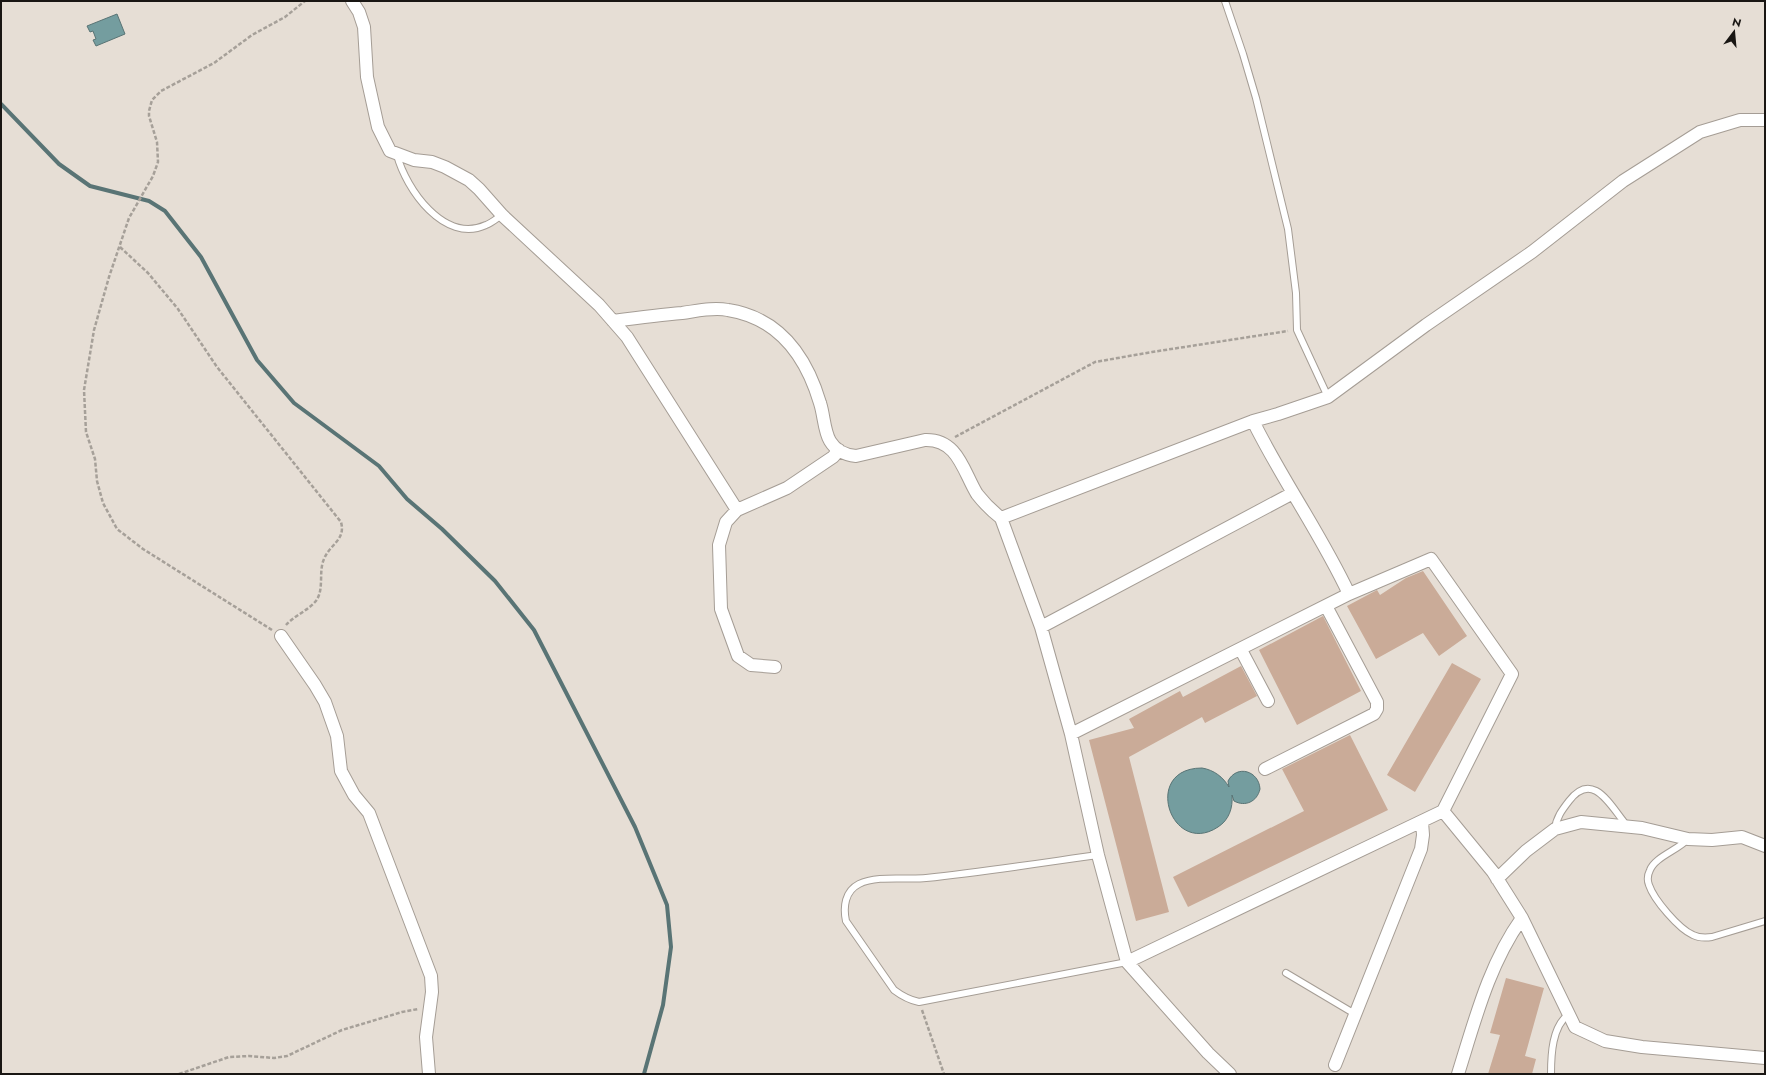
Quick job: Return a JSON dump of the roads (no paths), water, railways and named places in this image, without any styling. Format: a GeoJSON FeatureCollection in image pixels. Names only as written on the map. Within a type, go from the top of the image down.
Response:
{"type":"FeatureCollection","features":[{"type":"Feature","properties":{"kind":"street"},"geometry":{"type":"LineString","coordinates":[[352,1],[360,12],[364,28],[367,77],[378,127],[390,151],[397,155],[414,160],[432,162],[458,173],[479,189],[502,215],[585,292],[627,337],[737,510]]}},
{"type":"Feature","properties":{"kind":"street"},"geometry":{"type":"LineString","coordinates":[[1001,518],[1253,421],[1328,397],[1426,325],[1532,252],[1623,181],[1700,132],[1740,120],[1765,120]]}},
{"type":"Feature","properties":{"kind":"street"},"geometry":{"type":"LineString","coordinates":[[613,321],[717,308],[739,312],[770,326],[779,332],[803,363],[816,391],[828,437],[839,450],[856,456],[925,440],[931,440],[944,443],[956,454],[972,485],[984,502],[1001,518],[1041,627],[1071,734],[1098,855],[1128,962],[1208,1053],[1230,1074]]}},
{"type":"Feature","properties":{"kind":"street"},"geometry":{"type":"LineString","coordinates":[[1253,421],[1267,448],[1333,560],[1349,594]]}},
{"type":"Feature","properties":{"kind":"street"},"geometry":{"type":"LineString","coordinates":[[775,667],[751,665],[738,656],[721,609],[719,545],[726,522],[737,510],[788,488],[833,457],[839,450]]}},
{"type":"Feature","properties":{"kind":"street"},"geometry":{"type":"LineString","coordinates":[[1041,627],[1293,493]]}},
{"type":"Feature","properties":{"kind":"street"},"geometry":{"type":"LineString","coordinates":[[1071,734],[1241,650],[1349,594],[1431,559],[1512,674],[1443,811],[1128,962]]}},
{"type":"Feature","properties":{"kind":"street"},"geometry":{"type":"LineString","coordinates":[[1264,769],[1345,730],[1374,714],[1377,709],[1377,702],[1326,606]]}},
{"type":"Feature","properties":{"kind":"street"},"geometry":{"type":"LineString","coordinates":[[281,636],[325,702],[337,736],[341,771],[354,795],[369,813],[382,843],[403,904],[431,976],[432,992],[426,1037],[428,1074]]}},
{"type":"Feature","properties":{"kind":"street"},"geometry":{"type":"LineString","coordinates":[[1241,650],[1268,701]]}},
{"type":"Feature","properties":{"kind":"street"},"geometry":{"type":"LineString","coordinates":[[1443,811],[1497,879],[1522,918],[1575,1027],[1604,1041],[1642,1047],[1765,1058]]}},
{"type":"Feature","properties":{"kind":"street"},"geometry":{"type":"LineString","coordinates":[[1335,1065],[1421,849],[1423,834],[1422,822]]}},
{"type":"Feature","properties":{"kind":"street"},"geometry":{"type":"LineString","coordinates":[[1497,879],[1526,851],[1555,829],[1581,822],[1642,828],[1688,839],[1712,840],[1742,837],[1765,846]]}},
{"type":"Feature","properties":{"kind":"street"},"geometry":{"type":"LineString","coordinates":[[1458,1074],[1490,977],[1511,934],[1522,918]]}},
{"type":"Feature","properties":{"kind":"lane"},"geometry":{"type":"LineString","coordinates":[[1225,1],[1256,98],[1288,229],[1296,293],[1297,330],[1328,397]]}},
{"type":"Feature","properties":{"kind":"lane"},"geometry":{"type":"LineString","coordinates":[[397,155],[403,173],[414,193],[427,209],[442,220],[457,226],[470,228],[487,225],[502,215]]}},
{"type":"Feature","properties":{"kind":"lane"},"geometry":{"type":"LineString","coordinates":[[1555,829],[1556,821],[1564,808],[1576,792],[1585,789],[1602,794],[1624,822],[1624,826]]}},
{"type":"Feature","properties":{"kind":"lane"},"geometry":{"type":"LineString","coordinates":[[1688,839],[1681,847],[1665,855],[1651,867],[1648,875],[1649,885],[1661,904],[1676,921],[1692,935],[1704,938],[1712,938],[1765,921]]}},
{"type":"Feature","properties":{"kind":"lane"},"geometry":{"type":"LineString","coordinates":[[1098,855],[924,878],[869,880],[858,884],[848,895],[844,914],[846,921],[894,990],[908,999],[919,1002],[1128,962]]}},
{"type":"Feature","properties":{"kind":"lane"},"geometry":{"type":"LineString","coordinates":[[1286,973],[1355,1014]]}},
{"type":"Feature","properties":{"kind":"lane"},"geometry":{"type":"LineString","coordinates":[[1551,1074],[1553,1050],[1557,1031],[1563,1020],[1569,1014]]}},
{"type":"Feature","properties":{"kind":"water"},"geometry":{"type":"Polygon","coordinates":[[[117,14],[125,34],[96,46],[93,40],[96,39],[93,31],[90,32],[87,26],[117,14]]]}},
{"type":"Feature","properties":{"kind":"water"},"geometry":{"type":"Polygon","coordinates":[[[1202,768],[1218,774],[1229,787],[1228,781],[1232,776],[1242,771],[1247,772],[1256,778],[1260,789],[1253,800],[1246,803],[1238,803],[1234,801],[1232,795],[1230,813],[1225,821],[1218,827],[1201,833],[1187,831],[1176,822],[1170,809],[1168,795],[1172,782],[1183,772],[1202,768]]]}},
{"type":"Feature","properties":{"kind":"waterway"},"geometry":{"type":"LineString","coordinates":[[1,104],[59,164],[90,186],[149,201],[165,211],[201,257],[257,360],[294,403],[379,466],[407,499],[442,529],[495,581],[534,630],[635,827],[667,905],[671,947],[663,1005],[644,1074]]}}]}
